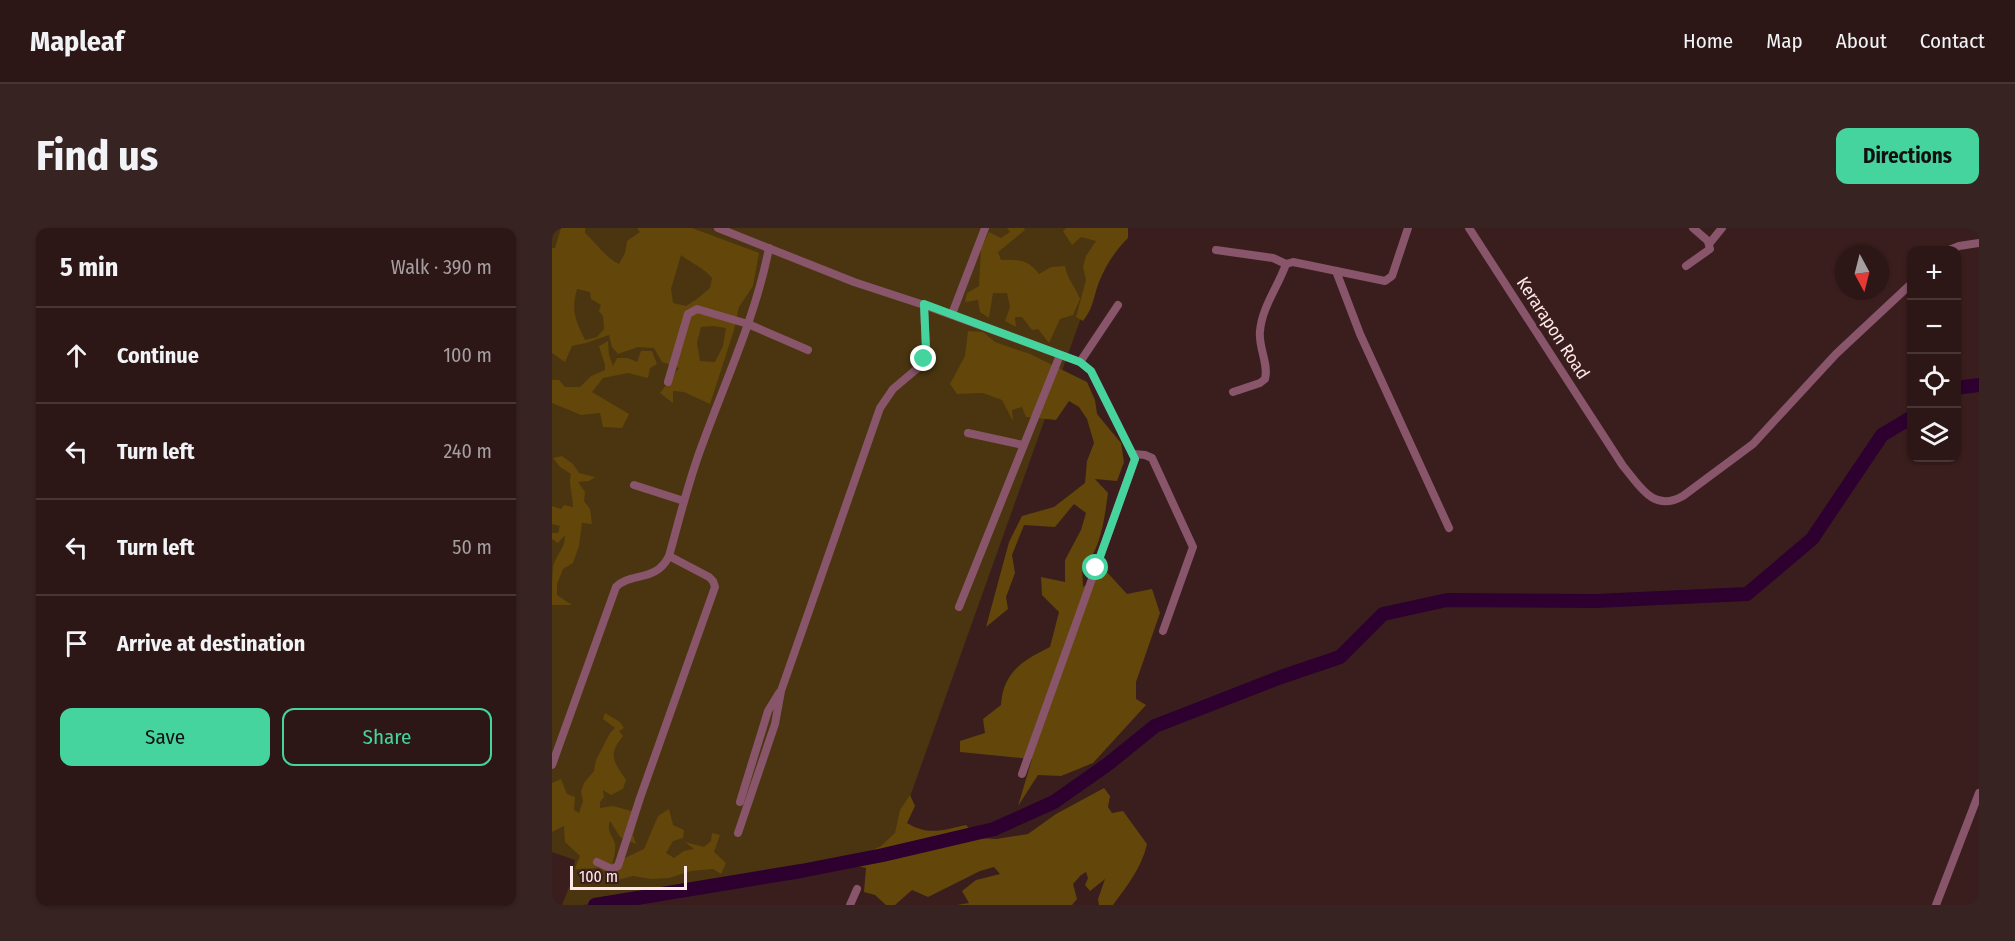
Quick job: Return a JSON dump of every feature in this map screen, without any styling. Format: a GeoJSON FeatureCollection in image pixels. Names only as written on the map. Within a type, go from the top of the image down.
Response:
{"type":"FeatureCollection","features":[{"type":"Feature","properties":{"kind":"street"},"geometry":{"type":"LineString","coordinates":[[718,228],[736,231],[769,248],[854,282],[924,304],[1080,362],[1091,371],[1135,459],[1022,774]]}},
{"type":"Feature","properties":{"kind":"street"},"geometry":{"type":"LineString","coordinates":[[952,314],[985,228]]}},
{"type":"Feature","properties":{"kind":"street"},"geometry":{"type":"LineString","coordinates":[[1216,250],[1274,258],[1286,264],[1293,262],[1382,281],[1390,279],[1408,228]]}},
{"type":"Feature","properties":{"kind":"street","name":"Kerarapon Road"},"geometry":{"type":"LineString","coordinates":[[1469,228],[1623,466],[1650,497],[1664,502],[1677,499],[1753,444],[1836,354],[1907,287]]}},
{"type":"Feature","properties":{"kind":"street"},"geometry":{"type":"LineString","coordinates":[[1693,228],[1709,244]]}},
{"type":"Feature","properties":{"kind":"street"},"geometry":{"type":"LineString","coordinates":[[1686,266],[1710,249],[1709,244],[1722,228]]}},
{"type":"Feature","properties":{"kind":"street"},"geometry":{"type":"LineString","coordinates":[[1959,246],[1979,243]]}},
{"type":"Feature","properties":{"kind":"street"},"geometry":{"type":"LineString","coordinates":[[552,765],[616,587],[621,583],[652,574],[666,563],[669,556],[703,442],[762,284],[769,248]]}},
{"type":"Feature","properties":{"kind":"street"},"geometry":{"type":"LineString","coordinates":[[1233,392],[1260,383],[1265,379],[1266,371],[1260,339],[1261,326],[1264,313],[1286,264]]}},
{"type":"Feature","properties":{"kind":"street"},"geometry":{"type":"LineString","coordinates":[[1336,271],[1360,334],[1449,528]]}},
{"type":"Feature","properties":{"kind":"street"},"geometry":{"type":"LineString","coordinates":[[738,833],[770,742],[781,690],[880,408],[893,388],[919,367],[924,359],[926,349],[924,304]]}},
{"type":"Feature","properties":{"kind":"street"},"geometry":{"type":"LineString","coordinates":[[1080,362],[1118,306]]}},
{"type":"Feature","properties":{"kind":"street"},"geometry":{"type":"LineString","coordinates":[[668,382],[688,314],[702,309],[748,324],[808,350]]}},
{"type":"Feature","properties":{"kind":"street"},"geometry":{"type":"LineString","coordinates":[[959,608],[1060,355]]}},
{"type":"Feature","properties":{"kind":"street"},"geometry":{"type":"LineString","coordinates":[[968,433],[1023,446]]}},
{"type":"Feature","properties":{"kind":"street"},"geometry":{"type":"LineString","coordinates":[[1134,454],[1152,458],[1193,547],[1163,631]]}},
{"type":"Feature","properties":{"kind":"street"},"geometry":{"type":"LineString","coordinates":[[634,485],[684,501]]}},
{"type":"Feature","properties":{"kind":"street"},"geometry":{"type":"LineString","coordinates":[[597,862],[612,869],[618,866],[715,587],[709,577],[669,556]]}},
{"type":"Feature","properties":{"kind":"street"},"geometry":{"type":"LineString","coordinates":[[740,802],[768,711],[781,690]]}},
{"type":"Feature","properties":{"kind":"street"},"geometry":{"type":"LineString","coordinates":[[1936,905],[1979,793]]}},
{"type":"Feature","properties":{"kind":"street"},"geometry":{"type":"LineString","coordinates":[[850,905],[857,889]]}},
{"type":"Feature","properties":{"kind":"shaded area"},"geometry":{"type":"Polygon","coordinates":[[[552,228],[1113,228],[892,847],[883,853],[583,905],[562,905],[572,880],[575,860],[552,852],[552,228]]]}},
{"type":"Feature","properties":{"kind":"shaded area"},"geometry":{"type":"Polygon","coordinates":[[[561,228],[585,228],[585,233],[605,254],[619,264],[625,253],[627,241],[640,232],[637,228],[692,228],[759,253],[753,286],[739,307],[710,404],[684,392],[673,391],[673,403],[660,393],[679,368],[662,362],[654,348],[638,347],[618,354],[612,347],[609,335],[572,346],[565,362],[552,353],[552,248],[555,248],[561,228]],[[681,255],[671,289],[673,303],[686,306],[710,288],[712,278],[681,255]],[[577,289],[574,303],[575,315],[585,340],[597,337],[604,329],[603,316],[599,311],[601,305],[591,299],[590,292],[577,289]],[[701,327],[697,343],[700,361],[715,362],[723,346],[726,328],[701,327]]]}},
{"type":"Feature","properties":{"kind":"shaded area"},"geometry":{"type":"Polygon","coordinates":[[[1007,228],[1024,228],[1025,230],[998,252],[1001,260],[1023,261],[1039,274],[1051,267],[1065,266],[1067,275],[1080,299],[1073,315],[1060,319],[1049,343],[1038,329],[1032,330],[1022,317],[1015,317],[1016,327],[1005,321],[1010,307],[1007,293],[993,293],[989,318],[980,312],[978,300],[965,302],[967,293],[979,286],[981,248],[989,232],[1001,238],[1010,232],[1007,228]]]}},
{"type":"Feature","properties":{"kind":"shaded area"},"geometry":{"type":"Polygon","coordinates":[[[1066,228],[1128,228],[1128,238],[1115,253],[1105,270],[1091,307],[1083,321],[1076,317],[1086,280],[1083,267],[1086,256],[1096,241],[1081,237],[1072,245],[1063,231],[1066,228]]]}},
{"type":"Feature","properties":{"kind":"shaded area"},"geometry":{"type":"Polygon","coordinates":[[[968,331],[983,332],[995,342],[1030,354],[1087,382],[1095,400],[1097,414],[1121,443],[1124,462],[1117,481],[1095,479],[1108,493],[1098,544],[1094,553],[1082,565],[1083,587],[1105,570],[1127,594],[1152,589],[1160,613],[1136,682],[1136,699],[1146,705],[1093,763],[1061,776],[1038,775],[1018,806],[1032,759],[960,752],[960,741],[985,733],[983,719],[1001,705],[1006,684],[1016,668],[1050,647],[1059,612],[1042,595],[1041,577],[1065,582],[1065,560],[1081,530],[1086,513],[1074,504],[1055,527],[1024,525],[1012,555],[1015,573],[1006,597],[1008,609],[986,627],[1009,542],[1022,516],[1054,507],[1085,483],[1087,461],[1094,443],[1087,419],[1079,407],[1069,401],[1056,420],[1026,417],[1022,407],[1012,410],[1013,421],[1002,400],[983,393],[957,394],[950,384],[965,356],[968,331]]]}},
{"type":"Feature","properties":{"kind":"shaded area"},"geometry":{"type":"Polygon","coordinates":[[[608,341],[613,366],[617,358],[628,358],[637,362],[641,351],[652,351],[657,364],[650,368],[648,378],[628,373],[603,378],[592,392],[629,414],[622,428],[603,427],[600,413],[581,415],[552,403],[552,380],[559,380],[565,387],[580,387],[591,376],[605,370],[599,346],[608,341]]]}},
{"type":"Feature","properties":{"kind":"shaded area"},"geometry":{"type":"Polygon","coordinates":[[[562,456],[573,464],[579,473],[595,477],[589,481],[578,482],[585,492],[584,501],[590,509],[592,524],[582,523],[579,546],[573,563],[563,569],[557,584],[557,595],[572,605],[552,605],[553,566],[564,544],[565,535],[558,543],[552,539],[552,533],[558,533],[560,526],[552,524],[552,506],[561,509],[564,505],[573,507],[571,474],[560,467],[553,458],[562,456]]]}},
{"type":"Feature","properties":{"kind":"shaded area"},"geometry":{"type":"Polygon","coordinates":[[[605,713],[620,722],[624,728],[619,731],[623,736],[615,749],[614,758],[626,780],[623,789],[611,795],[603,790],[604,797],[600,802],[600,808],[613,806],[639,813],[633,835],[636,844],[620,837],[610,821],[609,831],[615,847],[612,864],[644,849],[658,816],[669,809],[673,825],[684,830],[683,838],[673,841],[666,853],[674,858],[684,851],[694,849],[685,842],[704,847],[711,841],[712,833],[720,835],[714,852],[726,863],[721,874],[713,869],[691,871],[669,878],[651,879],[633,876],[617,880],[599,868],[575,869],[580,856],[565,842],[564,826],[552,832],[552,783],[561,779],[567,794],[575,797],[574,810],[579,813],[583,801],[581,792],[584,783],[594,771],[596,760],[615,728],[603,719],[605,713]]]}},
{"type":"Feature","properties":{"kind":"shaded area"},"geometry":{"type":"Polygon","coordinates":[[[1104,788],[1110,796],[1108,807],[1112,813],[1123,811],[1147,844],[1138,868],[1113,905],[1099,905],[1098,899],[1105,879],[1090,891],[1085,885],[1088,878],[1086,872],[1073,884],[1077,899],[1072,905],[957,905],[969,903],[962,891],[976,880],[1000,874],[994,867],[980,871],[928,897],[912,890],[895,905],[886,905],[875,895],[864,892],[866,868],[857,866],[868,852],[881,846],[895,833],[900,810],[910,795],[915,806],[907,823],[929,831],[966,825],[978,838],[996,839],[1028,834],[1056,814],[1104,788]]]}},
{"type":"Feature","properties":{"kind":"waterway"},"geometry":{"type":"LineString","coordinates":[[1961,387],[1979,385]]}},
{"type":"Feature","properties":{"kind":"waterway"},"geometry":{"type":"LineString","coordinates":[[595,905],[801,871],[883,855],[994,829],[1054,802],[1108,764],[1155,726],[1281,677],[1340,657],[1383,614],[1447,600],[1595,601],[1747,594],[1812,539],[1882,435],[1907,420]]}},
{"type":"Feature","properties":{"kind":"route"},"geometry":{"type":"LineString","coordinates":[[924,359],[926,336],[924,304],[1087,366],[1135,459],[1096,568]]}}]}
